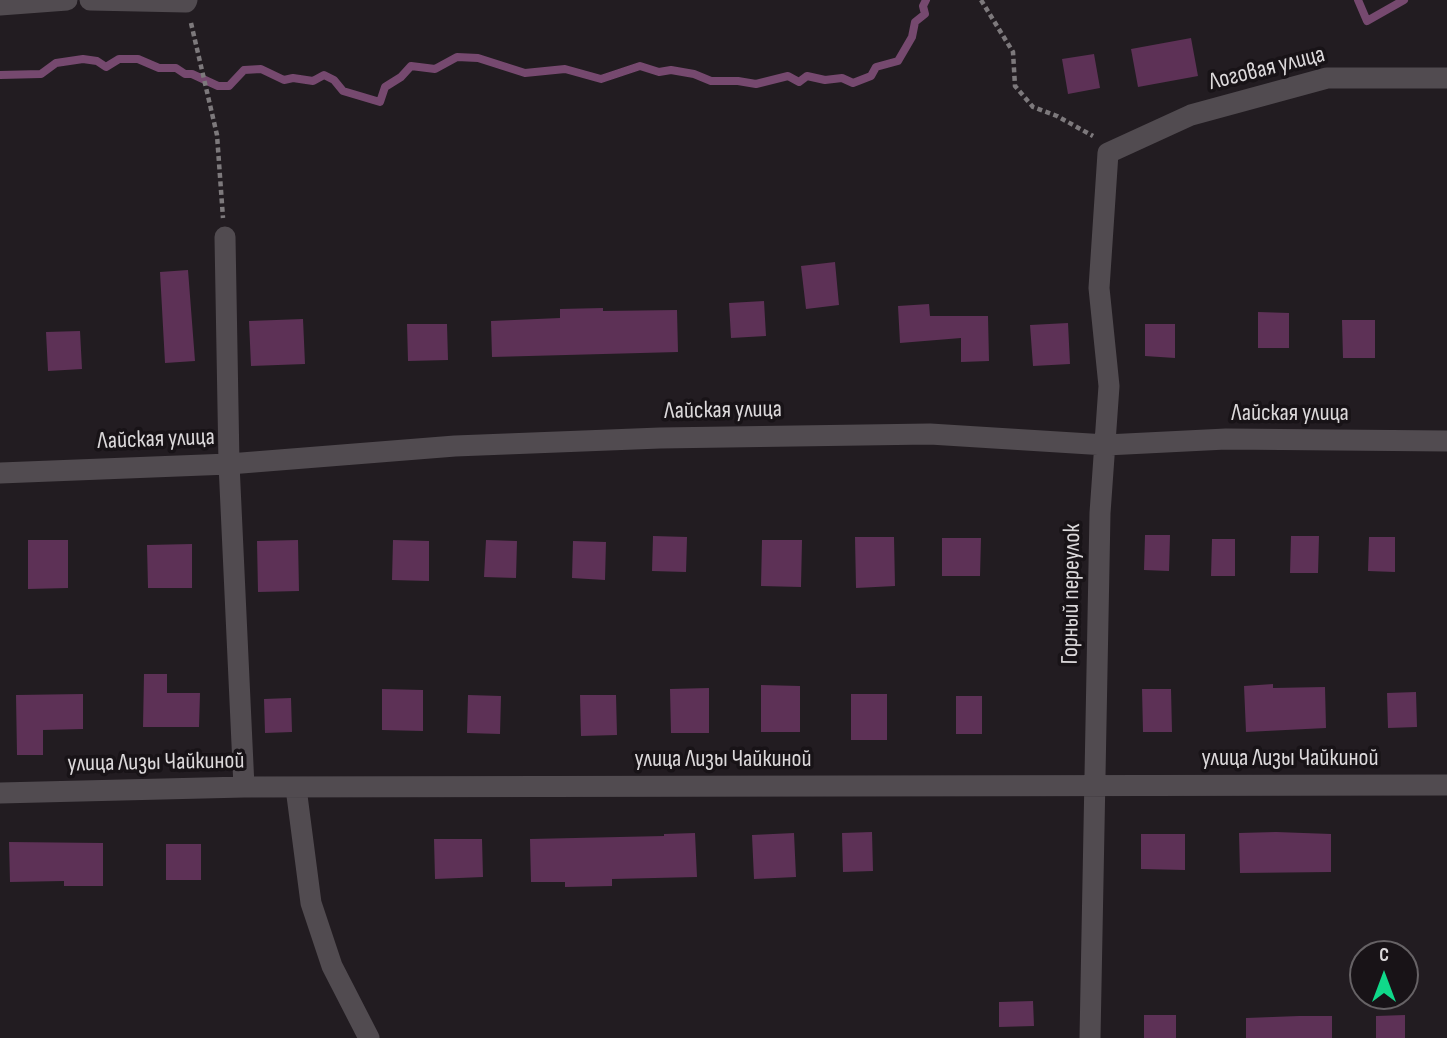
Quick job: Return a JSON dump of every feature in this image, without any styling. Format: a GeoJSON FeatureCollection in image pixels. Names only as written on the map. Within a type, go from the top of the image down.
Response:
{"type":"FeatureCollection","features":[{"type":"Feature","properties":{"kind":"street"},"geometry":{"type":"LineString","coordinates":[[0,5],[67,0]]}},
{"type":"Feature","properties":{"kind":"street"},"geometry":{"type":"LineString","coordinates":[[90,0],[187,1]]}},
{"type":"Feature","properties":{"kind":"street","name":"Логовая улица"},"geometry":{"type":"LineString","coordinates":[[1108,153],[1191,115],[1327,78],[1447,78]]}},
{"type":"Feature","properties":{"kind":"street","name":"Горный переулок"},"geometry":{"type":"LineString","coordinates":[[1090,1038],[1100,513],[1109,386],[1099,288],[1108,153]]}},
{"type":"Feature","properties":{"kind":"street"},"geometry":{"type":"LineString","coordinates":[[225,237],[229,464],[244,787]]}},
{"type":"Feature","properties":{"kind":"street","name":"Лайская улица"},"geometry":{"type":"LineString","coordinates":[[0,473],[229,464],[455,446],[660,438],[930,434],[1106,445],[1226,439],[1447,441]]}},
{"type":"Feature","properties":{"kind":"street","name":"улица Лизы Чайкиной"},"geometry":{"type":"LineString","coordinates":[[0,793],[244,787],[1447,785]]}},
{"type":"Feature","properties":{"kind":"street"},"geometry":{"type":"LineString","coordinates":[[296,788],[311,903],[332,966],[369,1038]]}},
{"type":"Feature","properties":{"kind":"path"},"geometry":{"type":"LineString","coordinates":[[981,0],[1013,52],[1014,86],[1033,107],[1057,116],[1093,136],[1108,153]]}},
{"type":"Feature","properties":{"kind":"path"},"geometry":{"type":"LineString","coordinates":[[187,1],[217,135],[225,237]]}},
{"type":"Feature","properties":{"kind":"building"},"geometry":{"type":"Polygon","coordinates":[[[1191,38],[1198,76],[1138,87],[1131,49],[1191,38]]]}},
{"type":"Feature","properties":{"kind":"building"},"geometry":{"type":"Polygon","coordinates":[[[1094,54],[1100,88],[1068,94],[1062,59],[1094,54]]]}},
{"type":"Feature","properties":{"kind":"building"},"geometry":{"type":"Polygon","coordinates":[[[835,262],[839,305],[806,309],[801,266],[835,262]]]}},
{"type":"Feature","properties":{"kind":"building"},"geometry":{"type":"Polygon","coordinates":[[[188,270],[195,361],[165,363],[160,272],[188,270]]]}},
{"type":"Feature","properties":{"kind":"building"},"geometry":{"type":"Polygon","coordinates":[[[764,301],[766,336],[731,338],[729,303],[764,301]]]}},
{"type":"Feature","properties":{"kind":"building"},"geometry":{"type":"Polygon","coordinates":[[[929,304],[930,316],[988,316],[989,361],[961,362],[961,338],[900,343],[898,306],[929,304]]]}},
{"type":"Feature","properties":{"kind":"building"},"geometry":{"type":"Polygon","coordinates":[[[603,308],[603,311],[677,310],[678,352],[492,357],[491,321],[560,318],[560,309],[603,308]]]}},
{"type":"Feature","properties":{"kind":"building"},"geometry":{"type":"Polygon","coordinates":[[[1258,312],[1289,313],[1289,348],[1258,348],[1258,312]]]}},
{"type":"Feature","properties":{"kind":"building"},"geometry":{"type":"Polygon","coordinates":[[[303,319],[305,364],[251,366],[249,321],[303,319]]]}},
{"type":"Feature","properties":{"kind":"building"},"geometry":{"type":"Polygon","coordinates":[[[1342,320],[1375,320],[1375,358],[1343,358],[1342,320]]]}},
{"type":"Feature","properties":{"kind":"building"},"geometry":{"type":"Polygon","coordinates":[[[1068,323],[1070,364],[1033,366],[1030,325],[1068,323]]]}},
{"type":"Feature","properties":{"kind":"building"},"geometry":{"type":"Polygon","coordinates":[[[407,324],[447,324],[448,360],[408,361],[407,324]]]}},
{"type":"Feature","properties":{"kind":"building"},"geometry":{"type":"Polygon","coordinates":[[[1145,324],[1175,324],[1175,358],[1145,356],[1145,324]]]}},
{"type":"Feature","properties":{"kind":"building"},"geometry":{"type":"Polygon","coordinates":[[[80,331],[82,369],[48,371],[46,332],[80,331]]]}},
{"type":"Feature","properties":{"kind":"building"},"geometry":{"type":"Polygon","coordinates":[[[1145,535],[1170,535],[1169,571],[1144,570],[1145,535]]]}},
{"type":"Feature","properties":{"kind":"building"},"geometry":{"type":"Polygon","coordinates":[[[653,536],[687,537],[686,572],[652,571],[653,536]]]}},
{"type":"Feature","properties":{"kind":"building"},"geometry":{"type":"Polygon","coordinates":[[[1291,536],[1319,536],[1318,573],[1290,573],[1291,536]]]}},
{"type":"Feature","properties":{"kind":"building"},"geometry":{"type":"Polygon","coordinates":[[[855,537],[894,537],[895,586],[856,588],[855,537]]]}},
{"type":"Feature","properties":{"kind":"building"},"geometry":{"type":"Polygon","coordinates":[[[1369,537],[1395,537],[1395,572],[1368,571],[1369,537]]]}},
{"type":"Feature","properties":{"kind":"building"},"geometry":{"type":"Polygon","coordinates":[[[942,538],[981,538],[980,576],[942,576],[942,538]]]}},
{"type":"Feature","properties":{"kind":"building"},"geometry":{"type":"Polygon","coordinates":[[[1212,539],[1235,539],[1235,576],[1211,576],[1212,539]]]}},
{"type":"Feature","properties":{"kind":"building"},"geometry":{"type":"Polygon","coordinates":[[[28,540],[68,540],[68,588],[28,589],[28,540]]]}},
{"type":"Feature","properties":{"kind":"building"},"geometry":{"type":"Polygon","coordinates":[[[298,540],[299,591],[258,592],[257,541],[298,540]]]}},
{"type":"Feature","properties":{"kind":"building"},"geometry":{"type":"Polygon","coordinates":[[[393,540],[429,541],[429,581],[392,580],[393,540]]]}},
{"type":"Feature","properties":{"kind":"building"},"geometry":{"type":"Polygon","coordinates":[[[486,540],[517,541],[516,578],[484,577],[486,540]]]}},
{"type":"Feature","properties":{"kind":"building"},"geometry":{"type":"Polygon","coordinates":[[[762,540],[802,540],[801,587],[761,586],[762,540]]]}},
{"type":"Feature","properties":{"kind":"building"},"geometry":{"type":"Polygon","coordinates":[[[573,541],[606,542],[605,580],[572,578],[573,541]]]}},
{"type":"Feature","properties":{"kind":"building"},"geometry":{"type":"Polygon","coordinates":[[[192,544],[192,588],[148,588],[147,545],[192,544]]]}},
{"type":"Feature","properties":{"kind":"building"},"geometry":{"type":"Polygon","coordinates":[[[144,674],[167,674],[167,693],[200,693],[199,727],[143,727],[144,674]]]}},
{"type":"Feature","properties":{"kind":"building"},"geometry":{"type":"Polygon","coordinates":[[[1273,684],[1273,688],[1325,687],[1326,728],[1246,732],[1244,686],[1273,684]]]}},
{"type":"Feature","properties":{"kind":"building"},"geometry":{"type":"Polygon","coordinates":[[[761,685],[800,686],[800,732],[761,732],[761,685]]]}},
{"type":"Feature","properties":{"kind":"building"},"geometry":{"type":"Polygon","coordinates":[[[709,688],[709,733],[671,733],[670,689],[709,688]]]}},
{"type":"Feature","properties":{"kind":"building"},"geometry":{"type":"Polygon","coordinates":[[[382,689],[423,690],[423,731],[382,730],[382,689]]]}},
{"type":"Feature","properties":{"kind":"building"},"geometry":{"type":"Polygon","coordinates":[[[1142,689],[1171,689],[1172,732],[1143,732],[1142,689]]]}},
{"type":"Feature","properties":{"kind":"building"},"geometry":{"type":"Polygon","coordinates":[[[1416,692],[1417,727],[1388,728],[1387,693],[1416,692]]]}},
{"type":"Feature","properties":{"kind":"building"},"geometry":{"type":"Polygon","coordinates":[[[83,694],[83,729],[43,730],[43,755],[17,755],[16,695],[83,694]]]}},
{"type":"Feature","properties":{"kind":"building"},"geometry":{"type":"Polygon","coordinates":[[[851,694],[887,694],[887,740],[851,740],[851,694]]]}},
{"type":"Feature","properties":{"kind":"building"},"geometry":{"type":"Polygon","coordinates":[[[468,695],[501,696],[500,734],[467,733],[468,695]]]}},
{"type":"Feature","properties":{"kind":"building"},"geometry":{"type":"Polygon","coordinates":[[[580,695],[616,695],[617,735],[581,736],[580,695]]]}},
{"type":"Feature","properties":{"kind":"building"},"geometry":{"type":"Polygon","coordinates":[[[956,696],[982,696],[982,734],[956,734],[956,696]]]}},
{"type":"Feature","properties":{"kind":"building"},"geometry":{"type":"Polygon","coordinates":[[[291,698],[292,732],[265,733],[264,699],[291,698]]]}},
{"type":"Feature","properties":{"kind":"building"},"geometry":{"type":"Polygon","coordinates":[[[872,832],[873,871],[843,872],[842,833],[872,832]]]}},
{"type":"Feature","properties":{"kind":"building"},"geometry":{"type":"Polygon","coordinates":[[[695,833],[697,877],[612,879],[612,886],[565,887],[565,882],[531,882],[530,839],[695,833]]]}},
{"type":"Feature","properties":{"kind":"building"},"geometry":{"type":"Polygon","coordinates":[[[794,833],[796,877],[754,879],[752,835],[794,833]]]}},
{"type":"Feature","properties":{"kind":"building"},"geometry":{"type":"Polygon","coordinates":[[[1239,833],[1331,834],[1331,872],[1240,873],[1239,833]]]}},
{"type":"Feature","properties":{"kind":"building"},"geometry":{"type":"Polygon","coordinates":[[[1141,834],[1185,834],[1185,870],[1141,869],[1141,834]]]}},
{"type":"Feature","properties":{"kind":"building"},"geometry":{"type":"Polygon","coordinates":[[[434,839],[482,839],[483,877],[435,879],[434,839]]]}},
{"type":"Feature","properties":{"kind":"building"},"geometry":{"type":"Polygon","coordinates":[[[9,842],[103,843],[103,886],[64,886],[64,881],[10,882],[9,842]]]}},
{"type":"Feature","properties":{"kind":"building"},"geometry":{"type":"Polygon","coordinates":[[[166,844],[201,844],[201,880],[166,880],[166,844]]]}},
{"type":"Feature","properties":{"kind":"building"},"geometry":{"type":"Polygon","coordinates":[[[1033,1001],[1034,1026],[999,1027],[999,1002],[1033,1001]]]}},
{"type":"Feature","properties":{"kind":"building"},"geometry":{"type":"Polygon","coordinates":[[[1144,1015],[1176,1015],[1176,1038],[1144,1038],[1144,1015]]]}},
{"type":"Feature","properties":{"kind":"building"},"geometry":{"type":"Polygon","coordinates":[[[1405,1015],[1405,1038],[1376,1038],[1376,1016],[1405,1015]]]}},
{"type":"Feature","properties":{"kind":"building"},"geometry":{"type":"Polygon","coordinates":[[[1332,1016],[1332,1038],[1246,1038],[1246,1018],[1332,1016]]]}},
{"type":"Feature","properties":{"kind":"waterway"},"geometry":{"type":"LineString","coordinates":[[0,75],[41,74],[56,63],[83,59],[97,61],[106,67],[119,59],[138,59],[159,68],[176,68],[218,86],[229,86],[244,70],[261,69],[284,80],[293,78],[313,81],[324,75],[334,80],[343,91],[380,102],[385,87],[401,77],[411,66],[435,69],[457,57],[478,58],[525,73],[565,69],[601,79],[640,66],[659,72],[671,70],[694,74],[711,81],[756,84],[788,76],[799,82],[807,76],[825,80],[842,78],[853,83],[871,76],[876,67],[898,61],[912,37],[915,22],[925,14],[923,6],[926,0]]}},
{"type":"Feature","properties":{"kind":"waterway"},"geometry":{"type":"LineString","coordinates":[[1358,0],[1367,21],[1404,0]]}}]}
